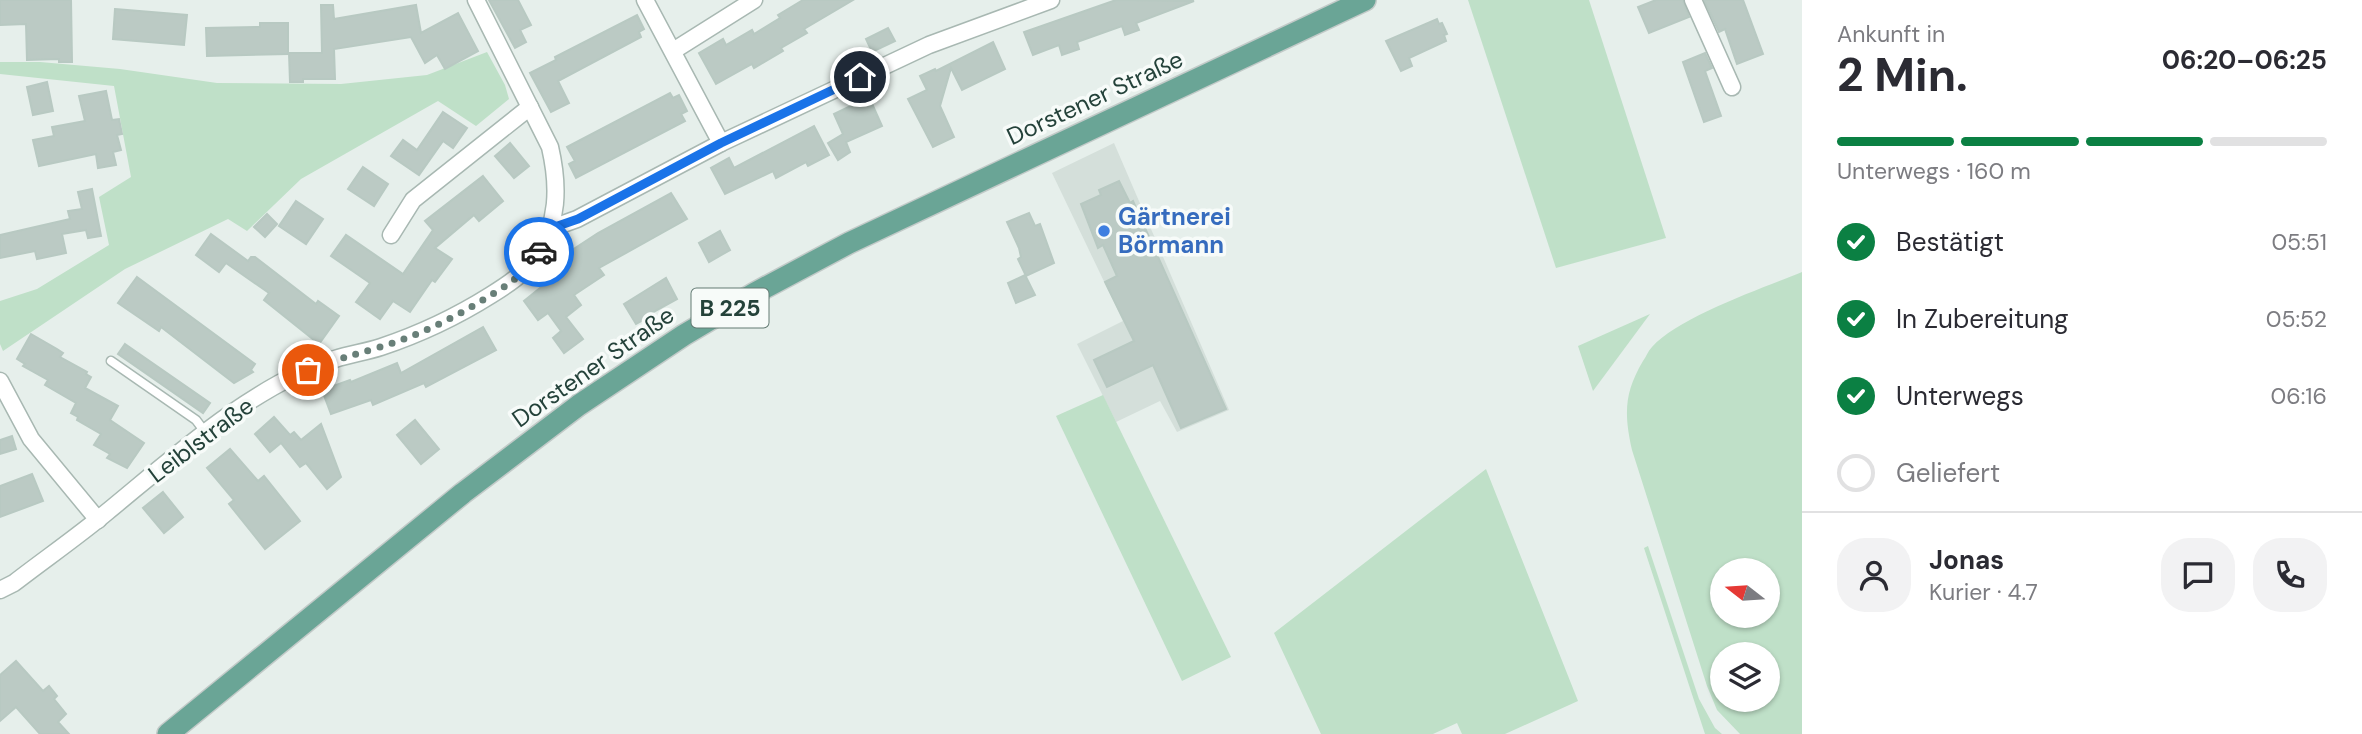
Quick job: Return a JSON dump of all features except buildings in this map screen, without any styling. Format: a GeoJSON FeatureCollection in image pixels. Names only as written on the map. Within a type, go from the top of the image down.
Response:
{"type":"FeatureCollection","features":[{"type":"Feature","properties":{"kind":"main road","name":"Dorstener Straße"},"geometry":{"type":"LineString","coordinates":[[168,734],[463,493],[579,404],[684,335],[755,293],[849,243],[1365,0]]}},
{"type":"Feature","properties":{"kind":"street","name":"Leiblstraße"},"geometry":{"type":"LineString","coordinates":[[0,590],[14,583],[98,520],[205,432],[286,379],[333,359],[380,347],[434,328],[511,283],[535,259],[552,228],[558,191],[550,147],[476,0]]}},
{"type":"Feature","properties":{"kind":"street"},"geometry":{"type":"LineString","coordinates":[[645,0],[721,143]]}},
{"type":"Feature","properties":{"kind":"street"},"geometry":{"type":"LineString","coordinates":[[673,51],[754,0]]}},
{"type":"Feature","properties":{"kind":"street"},"geometry":{"type":"LineString","coordinates":[[552,228],[578,219],[721,143],[929,44],[1051,0]]}},
{"type":"Feature","properties":{"kind":"street"},"geometry":{"type":"LineString","coordinates":[[1693,0],[1732,87]]}},
{"type":"Feature","properties":{"kind":"street"},"geometry":{"type":"LineString","coordinates":[[391,234],[414,200],[530,107]]}},
{"type":"Feature","properties":{"kind":"street"},"geometry":{"type":"LineString","coordinates":[[0,381],[38,449],[98,520]]}},
{"type":"Feature","properties":{"kind":"lane"},"geometry":{"type":"LineString","coordinates":[[111,361],[196,420],[205,432]]}},
{"type":"Feature","properties":{"kind":"shaded area"},"geometry":{"type":"Polygon","coordinates":[[[1114,143],[1229,410],[1177,432],[1160,401],[1116,422],[1077,344],[1123,321],[1052,173],[1114,143]]]}},
{"type":"Feature","properties":{"kind":"green space"},"geometry":{"type":"Polygon","coordinates":[[[1468,0],[1589,0],[1666,238],[1556,268],[1468,0]]]}},
{"type":"Feature","properties":{"kind":"green space"},"geometry":{"type":"Polygon","coordinates":[[[487,52],[505,85],[509,99],[476,126],[438,101],[301,179],[247,231],[228,219],[125,269],[3,351],[0,344],[0,301],[37,289],[109,245],[99,197],[131,177],[114,86],[0,74],[0,62],[40,62],[120,69],[217,83],[341,84],[427,75],[487,52]]]}},
{"type":"Feature","properties":{"kind":"green space"},"geometry":{"type":"Polygon","coordinates":[[[1802,272],[1802,734],[1740,734],[1719,712],[1780,712],[1780,642],[1710,642],[1710,693],[1632,450],[1628,425],[1627,404],[1632,383],[1651,349],[1681,325],[1744,295],[1802,272]]]}},
{"type":"Feature","properties":{"kind":"green space"},"geometry":{"type":"Polygon","coordinates":[[[1650,314],[1593,391],[1578,346],[1650,314]]]}},
{"type":"Feature","properties":{"kind":"green space"},"geometry":{"type":"Polygon","coordinates":[[[1103,395],[1231,657],[1182,681],[1056,416],[1103,395]]]}},
{"type":"Feature","properties":{"kind":"green space"},"geometry":{"type":"Polygon","coordinates":[[[1486,469],[1578,701],[1505,734],[1462,734],[1457,723],[1433,734],[1321,734],[1274,633],[1486,469]]]}},
{"type":"Feature","properties":{"kind":"green space"},"geometry":{"type":"Polygon","coordinates":[[[1648,546],[1699,699],[1715,728],[1722,734],[1705,734],[1644,548],[1648,546]]]}},
{"type":"Feature","properties":{"kind":"way so far"},"geometry":{"type":"LineString","coordinates":[[308,370],[333,359],[380,347],[434,328],[511,283],[539,252]]}},
{"type":"Feature","properties":{"kind":"place","name":"Gärtnerei Börmann"},"geometry":{"type":"Point","coordinates":[1104,231]}},
{"type":"Feature","properties":{"kind":"route"},"geometry":{"type":"LineString","coordinates":[[539,252],[552,228],[578,219],[721,143],[860,77]]}}]}
